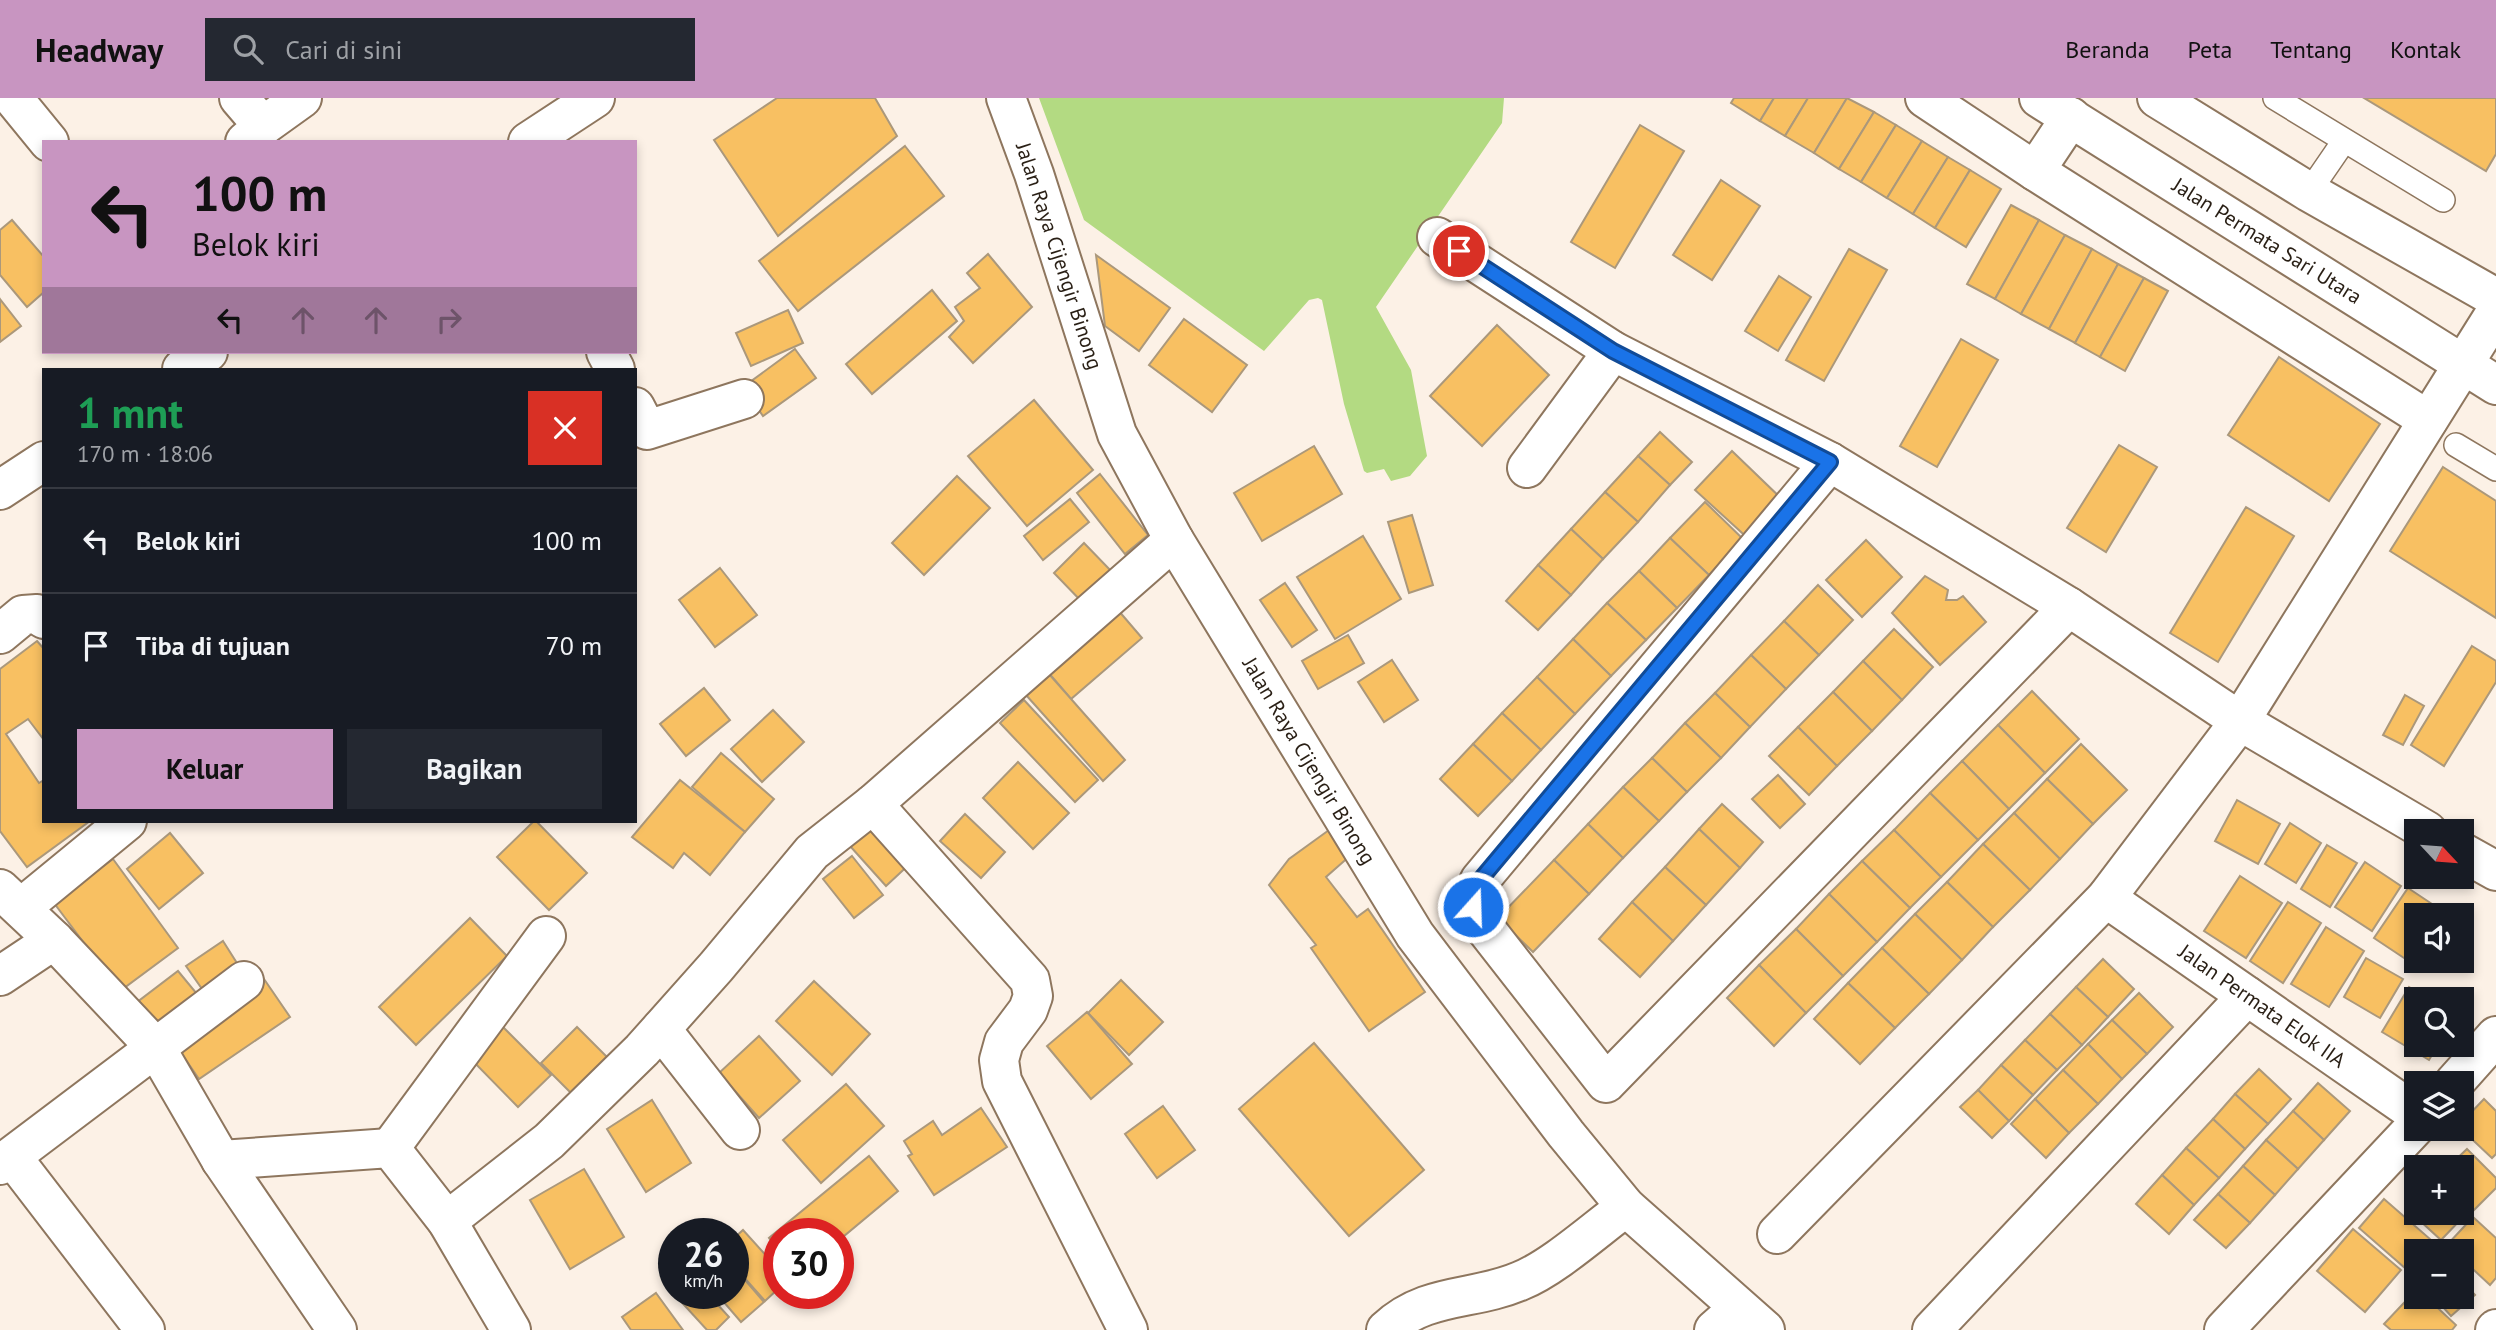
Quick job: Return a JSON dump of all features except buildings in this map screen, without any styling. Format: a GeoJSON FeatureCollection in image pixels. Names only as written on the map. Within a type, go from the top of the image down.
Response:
{"type":"FeatureCollection","features":[{"type":"Feature","properties":{"kind":"street"},"geometry":{"type":"LineString","coordinates":[[13,98],[47,140]]}},
{"type":"Feature","properties":{"kind":"street"},"geometry":{"type":"LineString","coordinates":[[249,122],[302,98]]}},
{"type":"Feature","properties":{"kind":"street","name":"Jalan Raya Cijengir Binong"},"geometry":{"type":"LineString","coordinates":[[1006,98],[1034,174],[1117,434],[1174,540],[1415,935],[1566,1134],[1626,1207],[1739,1323]]}},
{"type":"Feature","properties":{"kind":"street"},"geometry":{"type":"LineString","coordinates":[[1925,98],[2442,432]]}},
{"type":"Feature","properties":{"kind":"street","name":"Jalan Permata Sari Utara"},"geometry":{"type":"LineString","coordinates":[[2039,98],[2496,385]]}},
{"type":"Feature","properties":{"kind":"street"},"geometry":{"type":"LineString","coordinates":[[2175,103],[2308,192],[2496,298]]}},
{"type":"Feature","properties":{"kind":"street"},"geometry":{"type":"LineString","coordinates":[[532,140],[583,117]]}},
{"type":"Feature","properties":{"kind":"street"},"geometry":{"type":"LineString","coordinates":[[2035,171],[2071,117]]}},
{"type":"Feature","properties":{"kind":"street"},"geometry":{"type":"LineString","coordinates":[[1437,237],[1613,351],[1830,462],[2069,607],[2239,721],[2406,819]]}},
{"type":"Feature","properties":{"kind":"street"},"geometry":{"type":"LineString","coordinates":[[1777,1234],[2106,898],[2239,721],[2442,432],[2463,365],[2496,312]]}},
{"type":"Feature","properties":{"kind":"street"},"geometry":{"type":"LineString","coordinates":[[1527,468],[1613,351]]}},
{"type":"Feature","properties":{"kind":"street"},"geometry":{"type":"LineString","coordinates":[[184,368],[205,354]]}},
{"type":"Feature","properties":{"kind":"street"},"geometry":{"type":"LineString","coordinates":[[639,425],[744,398]]}},
{"type":"Feature","properties":{"kind":"street"},"geometry":{"type":"LineString","coordinates":[[0,490],[42,462]]}},
{"type":"Feature","properties":{"kind":"street"},"geometry":{"type":"LineString","coordinates":[[1830,462],[1480,880],[1473,892],[1473,907],[1481,923],[1606,1083],[2069,607]]}},
{"type":"Feature","properties":{"kind":"street"},"geometry":{"type":"LineString","coordinates":[[447,1221],[549,1141],[661,1028],[812,852],[873,804],[1174,540]]}},
{"type":"Feature","properties":{"kind":"street"},"geometry":{"type":"LineString","coordinates":[[0,634],[23,615],[37,614],[42,618]]}},
{"type":"Feature","properties":{"kind":"street"},"geometry":{"type":"LineString","coordinates":[[873,804],[1030,980],[1033,996],[1028,1010],[1004,1042],[999,1060],[1002,1081],[1128,1330]]}},
{"type":"Feature","properties":{"kind":"street"},"geometry":{"type":"LineString","coordinates":[[124,823],[10,899],[54,940],[156,1048],[220,1160],[337,1330]]}},
{"type":"Feature","properties":{"kind":"street"},"geometry":{"type":"LineString","coordinates":[[2474,859],[2496,872]]}},
{"type":"Feature","properties":{"kind":"street","name":"Jalan Permata Elok IIA"},"geometry":{"type":"LineString","coordinates":[[2106,898],[2404,1105]]}},
{"type":"Feature","properties":{"kind":"street"},"geometry":{"type":"LineString","coordinates":[[220,1160],[390,1148],[546,936]]}},
{"type":"Feature","properties":{"kind":"street"},"geometry":{"type":"LineString","coordinates":[[0,976],[54,940]]}},
{"type":"Feature","properties":{"kind":"street"},"geometry":{"type":"LineString","coordinates":[[145,1330],[6,1161],[244,981]]}},
{"type":"Feature","properties":{"kind":"street"},"geometry":{"type":"LineString","coordinates":[[1932,1330],[2247,996]]}},
{"type":"Feature","properties":{"kind":"street"},"geometry":{"type":"LineString","coordinates":[[661,1028],[740,1130]]}},
{"type":"Feature","properties":{"kind":"street"},"geometry":{"type":"LineString","coordinates":[[2465,1071],[2496,1036]]}},
{"type":"Feature","properties":{"kind":"street"},"geometry":{"type":"LineString","coordinates":[[2224,1330],[2404,1139]]}},
{"type":"Feature","properties":{"kind":"street"},"geometry":{"type":"LineString","coordinates":[[390,1148],[447,1221],[511,1330]]}},
{"type":"Feature","properties":{"kind":"street"},"geometry":{"type":"LineString","coordinates":[[1386,1330],[1399,1317],[1415,1308],[1519,1282],[1539,1272],[1626,1207]]}},
{"type":"Feature","properties":{"kind":"lane"},"geometry":{"type":"LineString","coordinates":[[2275,98],[2443,200]]}},
{"type":"Feature","properties":{"kind":"lane"},"geometry":{"type":"LineString","coordinates":[[2308,192],[2344,141]]}},
{"type":"Feature","properties":{"kind":"lane"},"geometry":{"type":"LineString","coordinates":[[2442,432],[2496,469]]}},
{"type":"Feature","properties":{"kind":"green space"},"geometry":{"type":"Polygon","coordinates":[[[1039,98],[1504,98],[1502,123],[1376,307],[1411,370],[1427,456],[1410,476],[1391,481],[1384,469],[1367,473],[1364,471],[1344,404],[1322,300],[1309,300],[1264,351],[1084,220],[1039,98]]]}},
{"type":"Feature","properties":{"kind":"route"},"geometry":{"type":"LineString","coordinates":[[1459,251],[1613,351],[1830,462],[1480,880],[1473,892],[1473,907]]}}]}
